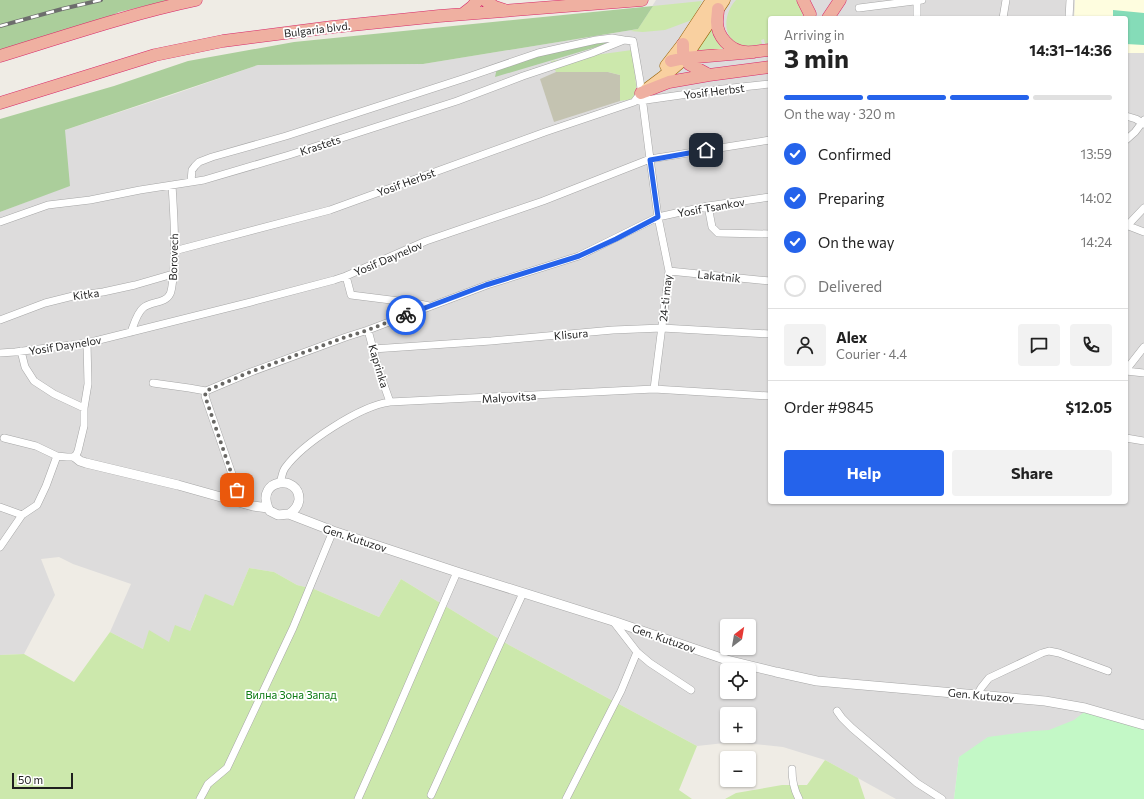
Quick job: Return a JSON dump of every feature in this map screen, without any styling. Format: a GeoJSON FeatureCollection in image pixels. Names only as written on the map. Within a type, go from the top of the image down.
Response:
{"type":"FeatureCollection","features":[{"type":"Feature","properties":{"kind":"highway"},"geometry":{"type":"LineString","coordinates":[[0,56],[170,5],[196,0]]}},
{"type":"Feature","properties":{"kind":"highway"},"geometry":{"type":"LineString","coordinates":[[463,14],[478,0]]}},
{"type":"Feature","properties":{"kind":"highway"},"geometry":{"type":"LineString","coordinates":[[487,0],[495,7],[508,11]]}},
{"type":"Feature","properties":{"kind":"highway","name":"Bulgaria blvd."},"geometry":{"type":"LineString","coordinates":[[0,102],[155,55],[223,41],[332,27],[463,14],[642,0]]}},
{"type":"Feature","properties":{"kind":"highway"},"geometry":{"type":"LineString","coordinates":[[803,0],[810,14],[810,16]]}},
{"type":"Feature","properties":{"kind":"highway"},"geometry":{"type":"LineString","coordinates":[[829,16],[840,0]]}},
{"type":"Feature","properties":{"kind":"highway"},"geometry":{"type":"LineString","coordinates":[[715,5],[718,30],[728,45],[735,50],[754,52]]}},
{"type":"Feature","properties":{"kind":"highway"},"geometry":{"type":"LineString","coordinates":[[683,44],[682,52],[689,64],[709,75]]}},
{"type":"Feature","properties":{"kind":"highway"},"geometry":{"type":"LineString","coordinates":[[670,61],[685,58],[768,50]]}},
{"type":"Feature","properties":{"kind":"highway"},"geometry":{"type":"LineString","coordinates":[[639,98],[669,82],[768,67]]}},
{"type":"Feature","properties":{"kind":"main road"},"geometry":{"type":"LineString","coordinates":[[639,98],[715,5]]}},
{"type":"Feature","properties":{"kind":"main road"},"geometry":{"type":"LineString","coordinates":[[639,98],[685,58],[715,5]]}},
{"type":"Feature","properties":{"kind":"street"},"geometry":{"type":"LineString","coordinates":[[860,8],[919,0],[917,16]]}},
{"type":"Feature","properties":{"kind":"street"},"geometry":{"type":"LineString","coordinates":[[1003,16],[1006,0]]}},
{"type":"Feature","properties":{"kind":"street"},"geometry":{"type":"LineString","coordinates":[[1069,16],[1070,0]]}},
{"type":"Feature","properties":{"kind":"street"},"geometry":{"type":"LineString","coordinates":[[191,181],[192,170],[195,166],[199,162],[212,157],[286,136],[538,53],[596,40],[612,38],[624,40]]}},
{"type":"Feature","properties":{"kind":"street","name":"Krastets"},"geometry":{"type":"LineString","coordinates":[[0,222],[48,205],[90,200],[191,181],[204,180],[289,155],[457,101],[523,76],[592,53],[624,40],[633,41]]}},
{"type":"Feature","properties":{"kind":"street","name":"24-ti may"},"geometry":{"type":"LineString","coordinates":[[633,41],[639,98],[658,217],[669,271],[654,389]]}},
{"type":"Feature","properties":{"kind":"street","name":"Yosif Herbst"},"geometry":{"type":"LineString","coordinates":[[174,251],[330,210],[639,98],[768,84]]}},
{"type":"Feature","properties":{"kind":"street"},"geometry":{"type":"LineString","coordinates":[[1128,117],[1143,122],[1128,138]]}},
{"type":"Feature","properties":{"kind":"street","name":"Yosif Daynelov"},"geometry":{"type":"LineString","coordinates":[[0,352],[87,343],[251,302],[346,276],[426,242],[543,201],[650,160],[768,140]]}},
{"type":"Feature","properties":{"kind":"street","name":"Borovech"},"geometry":{"type":"LineString","coordinates":[[130,332],[141,310],[145,306],[161,302],[170,294],[174,251],[172,185]]}},
{"type":"Feature","properties":{"kind":"street","name":"Yosif Tsankov"},"geometry":{"type":"LineString","coordinates":[[206,391],[250,372],[368,330],[486,285],[579,256],[658,217],[708,206],[768,197]]}},
{"type":"Feature","properties":{"kind":"street"},"geometry":{"type":"LineString","coordinates":[[708,206],[712,227],[718,233],[768,234]]}},
{"type":"Feature","properties":{"kind":"street"},"geometry":{"type":"LineString","coordinates":[[1128,224],[1144,208]]}},
{"type":"Feature","properties":{"kind":"street"},"geometry":{"type":"LineString","coordinates":[[1128,227],[1144,232]]}},
{"type":"Feature","properties":{"kind":"street","name":"Lakatnik"},"geometry":{"type":"LineString","coordinates":[[669,271],[768,281]]}},
{"type":"Feature","properties":{"kind":"street","name":"Kitka"},"geometry":{"type":"LineString","coordinates":[[0,320],[46,303],[73,296],[103,292],[136,285],[173,274]]}},
{"type":"Feature","properties":{"kind":"street"},"geometry":{"type":"LineString","coordinates":[[346,276],[351,296],[429,306]]}},
{"type":"Feature","properties":{"kind":"street","name":"Klisura"},"geometry":{"type":"LineString","coordinates":[[373,349],[491,341],[613,330],[662,328],[768,334]]}},
{"type":"Feature","properties":{"kind":"street","name":"Kaprinka"},"geometry":{"type":"LineString","coordinates":[[368,330],[390,402]]}},
{"type":"Feature","properties":{"kind":"street"},"geometry":{"type":"LineString","coordinates":[[4,438],[36,446],[57,456],[75,457],[78,451],[84,426],[84,408],[88,384],[87,343]]}},
{"type":"Feature","properties":{"kind":"street"},"geometry":{"type":"LineString","coordinates":[[1128,367],[1144,347]]}},
{"type":"Feature","properties":{"kind":"street"},"geometry":{"type":"LineString","coordinates":[[21,351],[26,367],[34,381],[54,394],[84,408]]}},
{"type":"Feature","properties":{"kind":"street"},"geometry":{"type":"LineString","coordinates":[[1128,370],[1144,373]]}},
{"type":"Feature","properties":{"kind":"street"},"geometry":{"type":"LineString","coordinates":[[153,383],[206,391],[205,396],[242,503]]}},
{"type":"Feature","properties":{"kind":"street","name":"Malyovitsa"},"geometry":{"type":"LineString","coordinates":[[280,482],[284,470],[294,457],[310,444],[347,419],[380,403],[654,389],[768,396]]}},
{"type":"Feature","properties":{"kind":"street"},"geometry":{"type":"LineString","coordinates":[[1128,438],[1144,441]]}},
{"type":"Feature","properties":{"kind":"street"},"geometry":{"type":"LineString","coordinates":[[0,547],[22,515],[37,505],[57,456]]}},
{"type":"Feature","properties":{"kind":"street","name":"Gen. Kutuzov"},"geometry":{"type":"LineString","coordinates":[[75,457],[86,463],[178,485],[242,503],[268,508],[270,511],[278,514],[288,514],[457,572],[613,621],[727,660],[817,681],[1051,701],[1085,708],[1144,724]]}},
{"type":"Feature","properties":{"kind":"street"},"geometry":{"type":"LineString","coordinates":[[268,508],[266,495],[269,489],[280,482],[286,483],[292,485],[296,490],[299,501],[294,511],[288,514]]}},
{"type":"Feature","properties":{"kind":"street"},"geometry":{"type":"LineString","coordinates":[[0,507],[22,515]]}},
{"type":"Feature","properties":{"kind":"street"},"geometry":{"type":"LineString","coordinates":[[200,799],[208,784],[227,768],[293,628],[334,531]]}},
{"type":"Feature","properties":{"kind":"street"},"geometry":{"type":"LineString","coordinates":[[358,799],[388,734],[457,572]]}},
{"type":"Feature","properties":{"kind":"street"},"geometry":{"type":"LineString","coordinates":[[431,795],[524,593]]}},
{"type":"Feature","properties":{"kind":"street"},"geometry":{"type":"LineString","coordinates":[[613,621],[637,652],[650,663],[691,690]]}},
{"type":"Feature","properties":{"kind":"street"},"geometry":{"type":"LineString","coordinates":[[977,694],[989,678],[1049,651],[1059,653],[1108,671]]}},
{"type":"Feature","properties":{"kind":"street"},"geometry":{"type":"LineString","coordinates":[[566,799],[615,703],[637,652]]}},
{"type":"Feature","properties":{"kind":"street"},"geometry":{"type":"LineString","coordinates":[[837,711],[852,728],[917,783],[942,799]]}},
{"type":"Feature","properties":{"kind":"street"},"geometry":{"type":"LineString","coordinates":[[792,769],[792,779],[796,795],[799,799]]}},
{"type":"Feature","properties":{"kind":"shaded area"},"geometry":{"type":"Polygon","coordinates":[[[656,0],[1144,0],[1144,799],[959,757],[954,799],[896,799],[825,760],[783,747],[744,743],[756,743],[756,707],[720,707],[720,743],[725,743],[697,746],[509,645],[401,579],[379,617],[314,589],[297,585],[274,572],[249,568],[233,606],[196,615],[190,631],[169,642],[143,649],[110,632],[131,584],[73,564],[59,557],[41,559],[55,595],[24,654],[0,655],[0,212],[29,201],[65,130],[258,65],[423,64],[638,29],[656,0]]]}},
{"type":"Feature","properties":{"kind":"shaded area"},"geometry":{"type":"Polygon","coordinates":[[[1075,0],[1144,0],[1144,53],[1128,53],[1128,16],[1074,16],[1075,0]]]}},
{"type":"Feature","properties":{"kind":"shaded area"},"geometry":{"type":"Polygon","coordinates":[[[556,72],[608,72],[620,75],[620,101],[554,122],[540,79],[556,72]]]}},
{"type":"Feature","properties":{"kind":"green space"},"geometry":{"type":"Polygon","coordinates":[[[0,0],[172,0],[119,12],[107,18],[0,51],[0,0]]]}},
{"type":"Feature","properties":{"kind":"green space"},"geometry":{"type":"Polygon","coordinates":[[[736,0],[796,0],[803,12],[802,16],[768,16],[768,43],[765,44],[764,39],[761,40],[762,44],[743,46],[736,43],[731,38],[726,26],[732,6],[736,0]]]}},
{"type":"Feature","properties":{"kind":"green space"},"geometry":{"type":"Polygon","coordinates":[[[702,1],[692,20],[665,30],[643,32],[630,31],[638,29],[653,6],[702,1]]]}},
{"type":"Feature","properties":{"kind":"green space"},"geometry":{"type":"Polygon","coordinates":[[[653,6],[638,29],[423,64],[258,65],[65,130],[70,186],[0,212],[0,119],[114,86],[188,61],[294,42],[653,6]]]}},
{"type":"Feature","properties":{"kind":"green space"},"geometry":{"type":"Polygon","coordinates":[[[1113,10],[1144,13],[1144,45],[1128,44],[1128,16],[1113,16],[1113,10]]]}},
{"type":"Feature","properties":{"kind":"green space"},"geometry":{"type":"Polygon","coordinates":[[[713,26],[726,48],[696,52],[713,26]]]}},
{"type":"Feature","properties":{"kind":"green space"},"geometry":{"type":"Polygon","coordinates":[[[615,40],[603,45],[495,77],[497,68],[546,52],[615,40]]]}},
{"type":"Feature","properties":{"kind":"green space"},"geometry":{"type":"Polygon","coordinates":[[[632,50],[637,93],[633,99],[620,101],[620,75],[608,72],[556,72],[551,61],[632,50]]]}},
{"type":"Feature","properties":{"kind":"green space","name":"Вилна Зона Запад"},"geometry":{"type":"Polygon","coordinates":[[[249,568],[274,572],[297,585],[314,589],[379,617],[401,579],[509,645],[697,746],[679,790],[692,799],[0,799],[0,655],[24,654],[74,682],[110,632],[143,649],[149,630],[169,642],[175,625],[190,631],[205,594],[233,606],[249,568]]]}},
{"type":"Feature","properties":{"kind":"green space"},"geometry":{"type":"Polygon","coordinates":[[[1095,710],[1144,725],[1144,799],[954,799],[959,757],[988,737],[1049,730],[1074,720],[1083,713],[1095,710]]]}},
{"type":"Feature","properties":{"kind":"green space"},"geometry":{"type":"Polygon","coordinates":[[[825,760],[858,778],[865,799],[725,799],[736,793],[782,785],[807,785],[825,760]]]}},
{"type":"Feature","properties":{"kind":"railway"},"geometry":{"type":"LineString","coordinates":[[0,26],[101,0]]}},
{"type":"Feature","properties":{"kind":"way so far"},"geometry":{"type":"LineString","coordinates":[[237,490],[205,396],[206,391],[250,372],[406,315]]}},
{"type":"Feature","properties":{"kind":"route"},"geometry":{"type":"LineString","coordinates":[[406,315],[486,285],[579,256],[658,217],[650,160],[706,150]]}}]}
